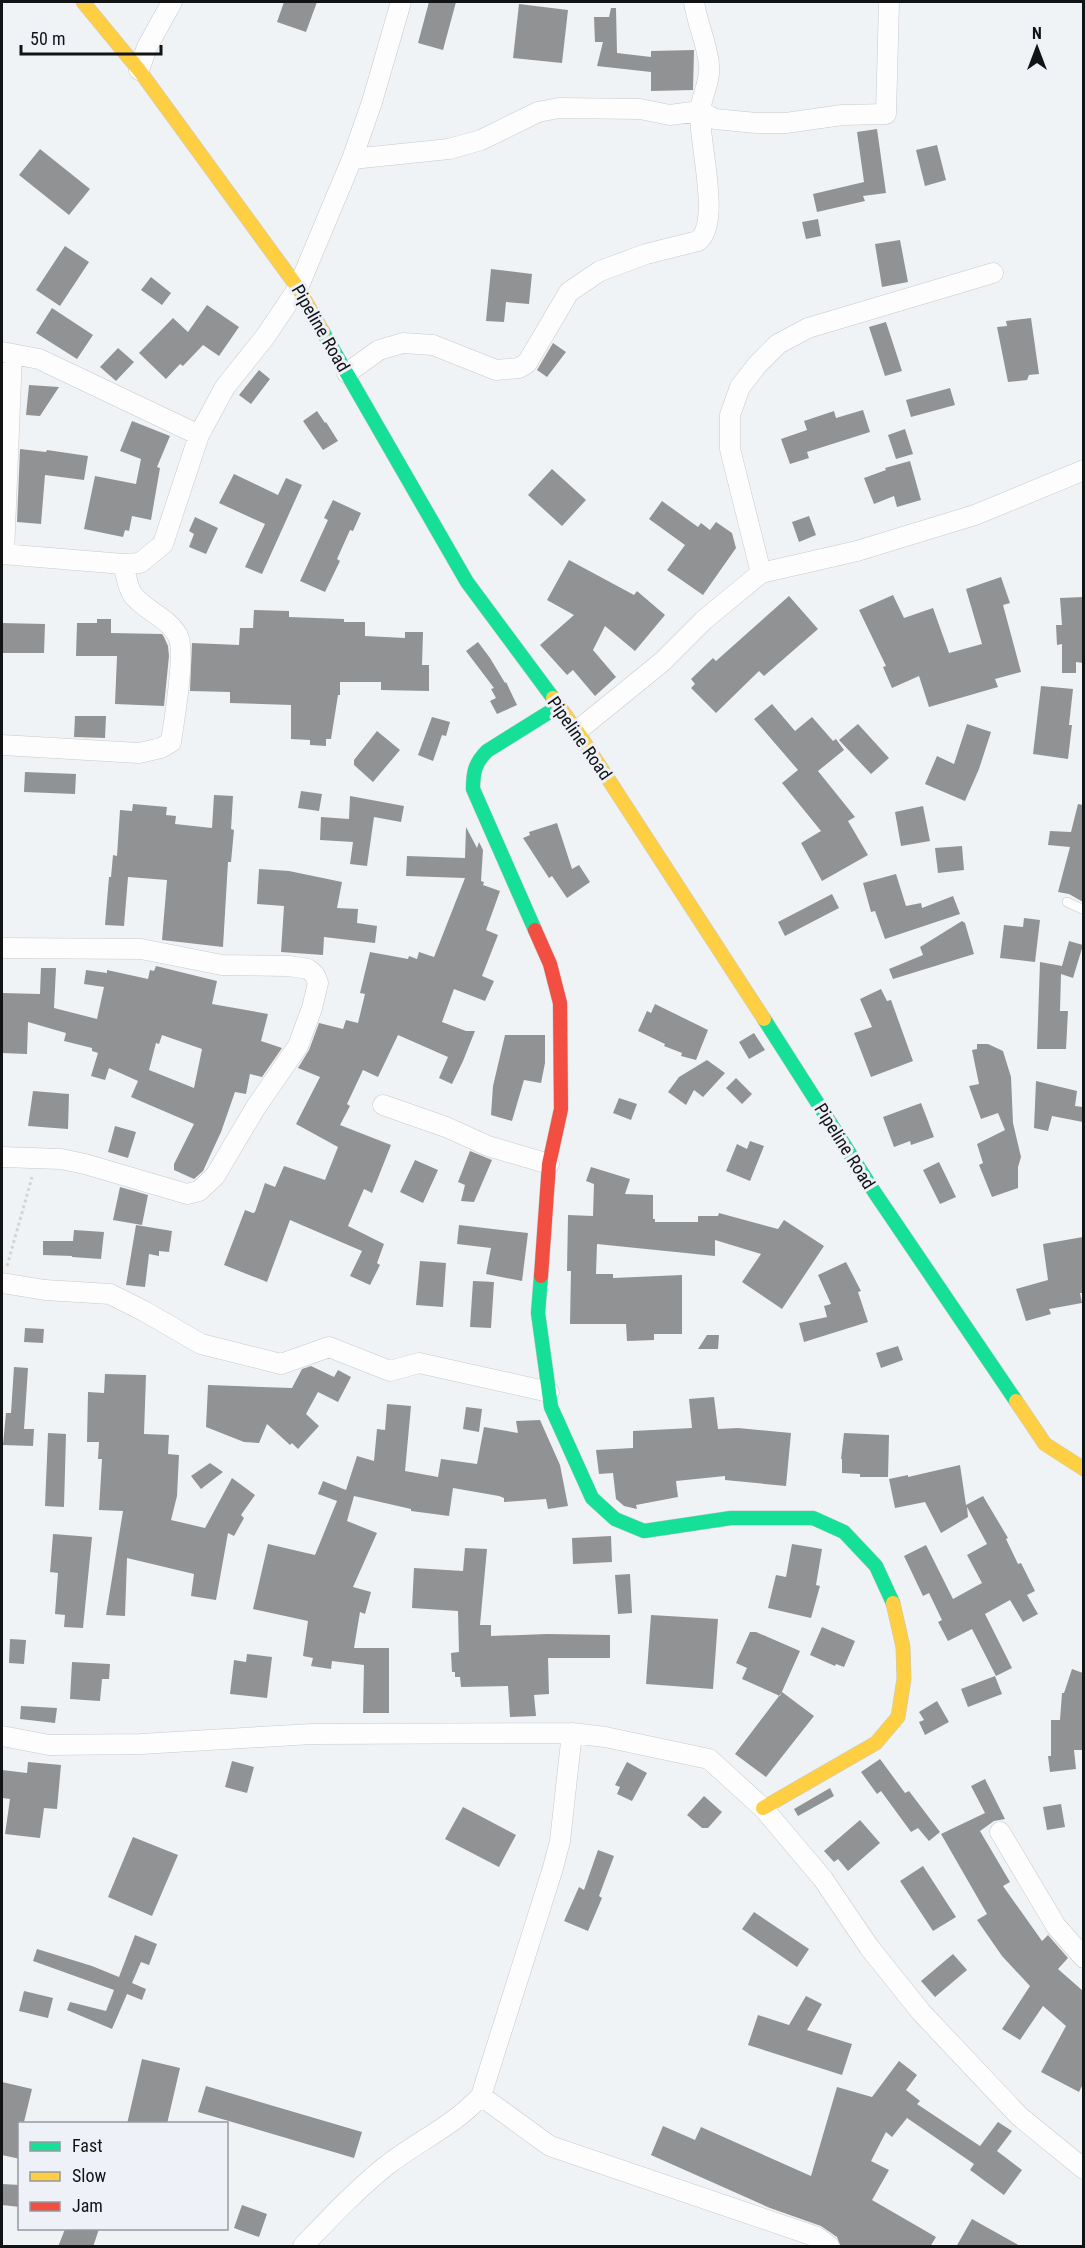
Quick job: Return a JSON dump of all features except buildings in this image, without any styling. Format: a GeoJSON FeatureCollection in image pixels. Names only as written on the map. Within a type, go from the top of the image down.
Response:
{"type":"FeatureCollection","features":[{"type":"Feature","properties":{"kind":"street","name":"Pipeline Road"},"geometry":{"type":"LineString","coordinates":[[83,2],[139,70],[298,288],[467,582],[577,731],[875,1193],[1045,1444],[1083,1468]]}},
{"type":"Feature","properties":{"kind":"street"},"geometry":{"type":"LineString","coordinates":[[139,70],[147,47],[172,2]]}},
{"type":"Feature","properties":{"kind":"street"},"geometry":{"type":"LineString","coordinates":[[200,435],[39,359],[7,353],[3,554],[123,564],[140,563],[163,544],[200,435],[225,387],[265,337],[298,288],[352,159],[372,102],[401,2]]}},
{"type":"Feature","properties":{"kind":"street"},"geometry":{"type":"LineString","coordinates":[[347,373],[379,350],[403,343],[433,345],[496,370],[519,368],[527,363],[569,292],[600,271],[646,254],[698,241],[706,232],[709,199],[700,111],[710,66],[694,2]]}},
{"type":"Feature","properties":{"kind":"street"},"geometry":{"type":"LineString","coordinates":[[352,159],[449,149],[481,140],[538,112],[559,108],[640,110],[670,115],[700,111],[715,119],[756,123],[786,123],[842,115],[886,114],[889,2]]}},
{"type":"Feature","properties":{"kind":"street"},"geometry":{"type":"LineString","coordinates":[[761,573],[730,449],[730,415],[740,387],[752,371],[778,344],[808,328],[993,273]]}},
{"type":"Feature","properties":{"kind":"street"},"geometry":{"type":"LineString","coordinates":[[577,731],[662,662],[704,620],[761,573],[858,551],[975,515],[1083,470]]}},
{"type":"Feature","properties":{"kind":"street"},"geometry":{"type":"LineString","coordinates":[[2,745],[139,753],[161,748],[171,742],[181,644],[176,633],[164,620],[132,593],[123,564]]}},
{"type":"Feature","properties":{"kind":"street"},"geometry":{"type":"LineString","coordinates":[[559,706],[495,746],[479,759],[473,771],[473,789],[550,964],[560,1003],[561,1109],[549,1164],[538,1313],[551,1407],[592,1498],[615,1519],[644,1531],[731,1518],[813,1518],[844,1532],[876,1566],[895,1607],[903,1647],[904,1679],[898,1717],[876,1743],[763,1808]]}},
{"type":"Feature","properties":{"kind":"street"},"geometry":{"type":"LineString","coordinates":[[2,948],[141,949],[222,965],[308,969],[315,975],[318,983],[312,1008],[298,1046],[256,1107],[215,1176],[199,1191],[187,1194],[61,1159],[2,1157]]}},
{"type":"Feature","properties":{"kind":"street"},"geometry":{"type":"LineString","coordinates":[[383,1105],[446,1127],[488,1146],[549,1164]]}},
{"type":"Feature","properties":{"kind":"street"},"geometry":{"type":"LineString","coordinates":[[2,1283],[45,1290],[110,1294],[201,1344],[281,1364],[329,1347],[390,1371],[419,1363],[549,1392]]}},
{"type":"Feature","properties":{"kind":"street"},"geometry":{"type":"LineString","coordinates":[[303,2247],[385,2167],[448,2126],[481,2096],[560,1841],[572,1733]]}},
{"type":"Feature","properties":{"kind":"street"},"geometry":{"type":"LineString","coordinates":[[2,1736],[49,1745],[141,1744],[312,1734],[572,1733],[605,1737],[709,1759],[763,1808],[823,1879],[869,1947],[921,2012],[1019,2116],[1083,2169]]}},
{"type":"Feature","properties":{"kind":"street"},"geometry":{"type":"LineString","coordinates":[[1000,1832],[1056,1926],[1083,1958]]}},
{"type":"Feature","properties":{"kind":"street"},"geometry":{"type":"LineString","coordinates":[[481,2096],[550,2146],[817,2237],[830,2247]]}},
{"type":"Feature","properties":{"kind":"lane"},"geometry":{"type":"LineString","coordinates":[[1067,902],[1083,910]]}},
{"type":"Feature","properties":{"kind":"path"},"geometry":{"type":"LineString","coordinates":[[2,1283],[38,1158]]}},
{"type":"Feature","properties":{"kind":"traffic: fast"},"geometry":{"type":"LineString","coordinates":[[323,332],[467,582],[553,698]]}},
{"type":"Feature","properties":{"kind":"traffic: fast"},"geometry":{"type":"LineString","coordinates":[[535,930],[473,789],[475,768],[487,751],[559,706]]}},
{"type":"Feature","properties":{"kind":"traffic: fast"},"geometry":{"type":"LineString","coordinates":[[764,1019],[875,1193],[1016,1401]]}},
{"type":"Feature","properties":{"kind":"traffic: fast"},"geometry":{"type":"LineString","coordinates":[[541,1276],[538,1313],[551,1407],[592,1498],[615,1519],[644,1531],[731,1518],[813,1518],[844,1532],[876,1566],[893,1603]]}},
{"type":"Feature","properties":{"kind":"traffic: slow"},"geometry":{"type":"LineString","coordinates":[[83,2],[139,70],[298,288],[323,332]]}},
{"type":"Feature","properties":{"kind":"traffic: slow"},"geometry":{"type":"LineString","coordinates":[[553,698],[577,731],[764,1019]]}},
{"type":"Feature","properties":{"kind":"traffic: slow"},"geometry":{"type":"LineString","coordinates":[[1016,1401],[1045,1444],[1084,1469]]}},
{"type":"Feature","properties":{"kind":"traffic: slow"},"geometry":{"type":"LineString","coordinates":[[763,1808],[876,1743],[898,1717],[904,1679],[903,1647],[893,1603]]}},
{"type":"Feature","properties":{"kind":"traffic: jam"},"geometry":{"type":"LineString","coordinates":[[535,930],[550,964],[560,1003],[561,1109],[549,1164],[541,1276]]}}]}
